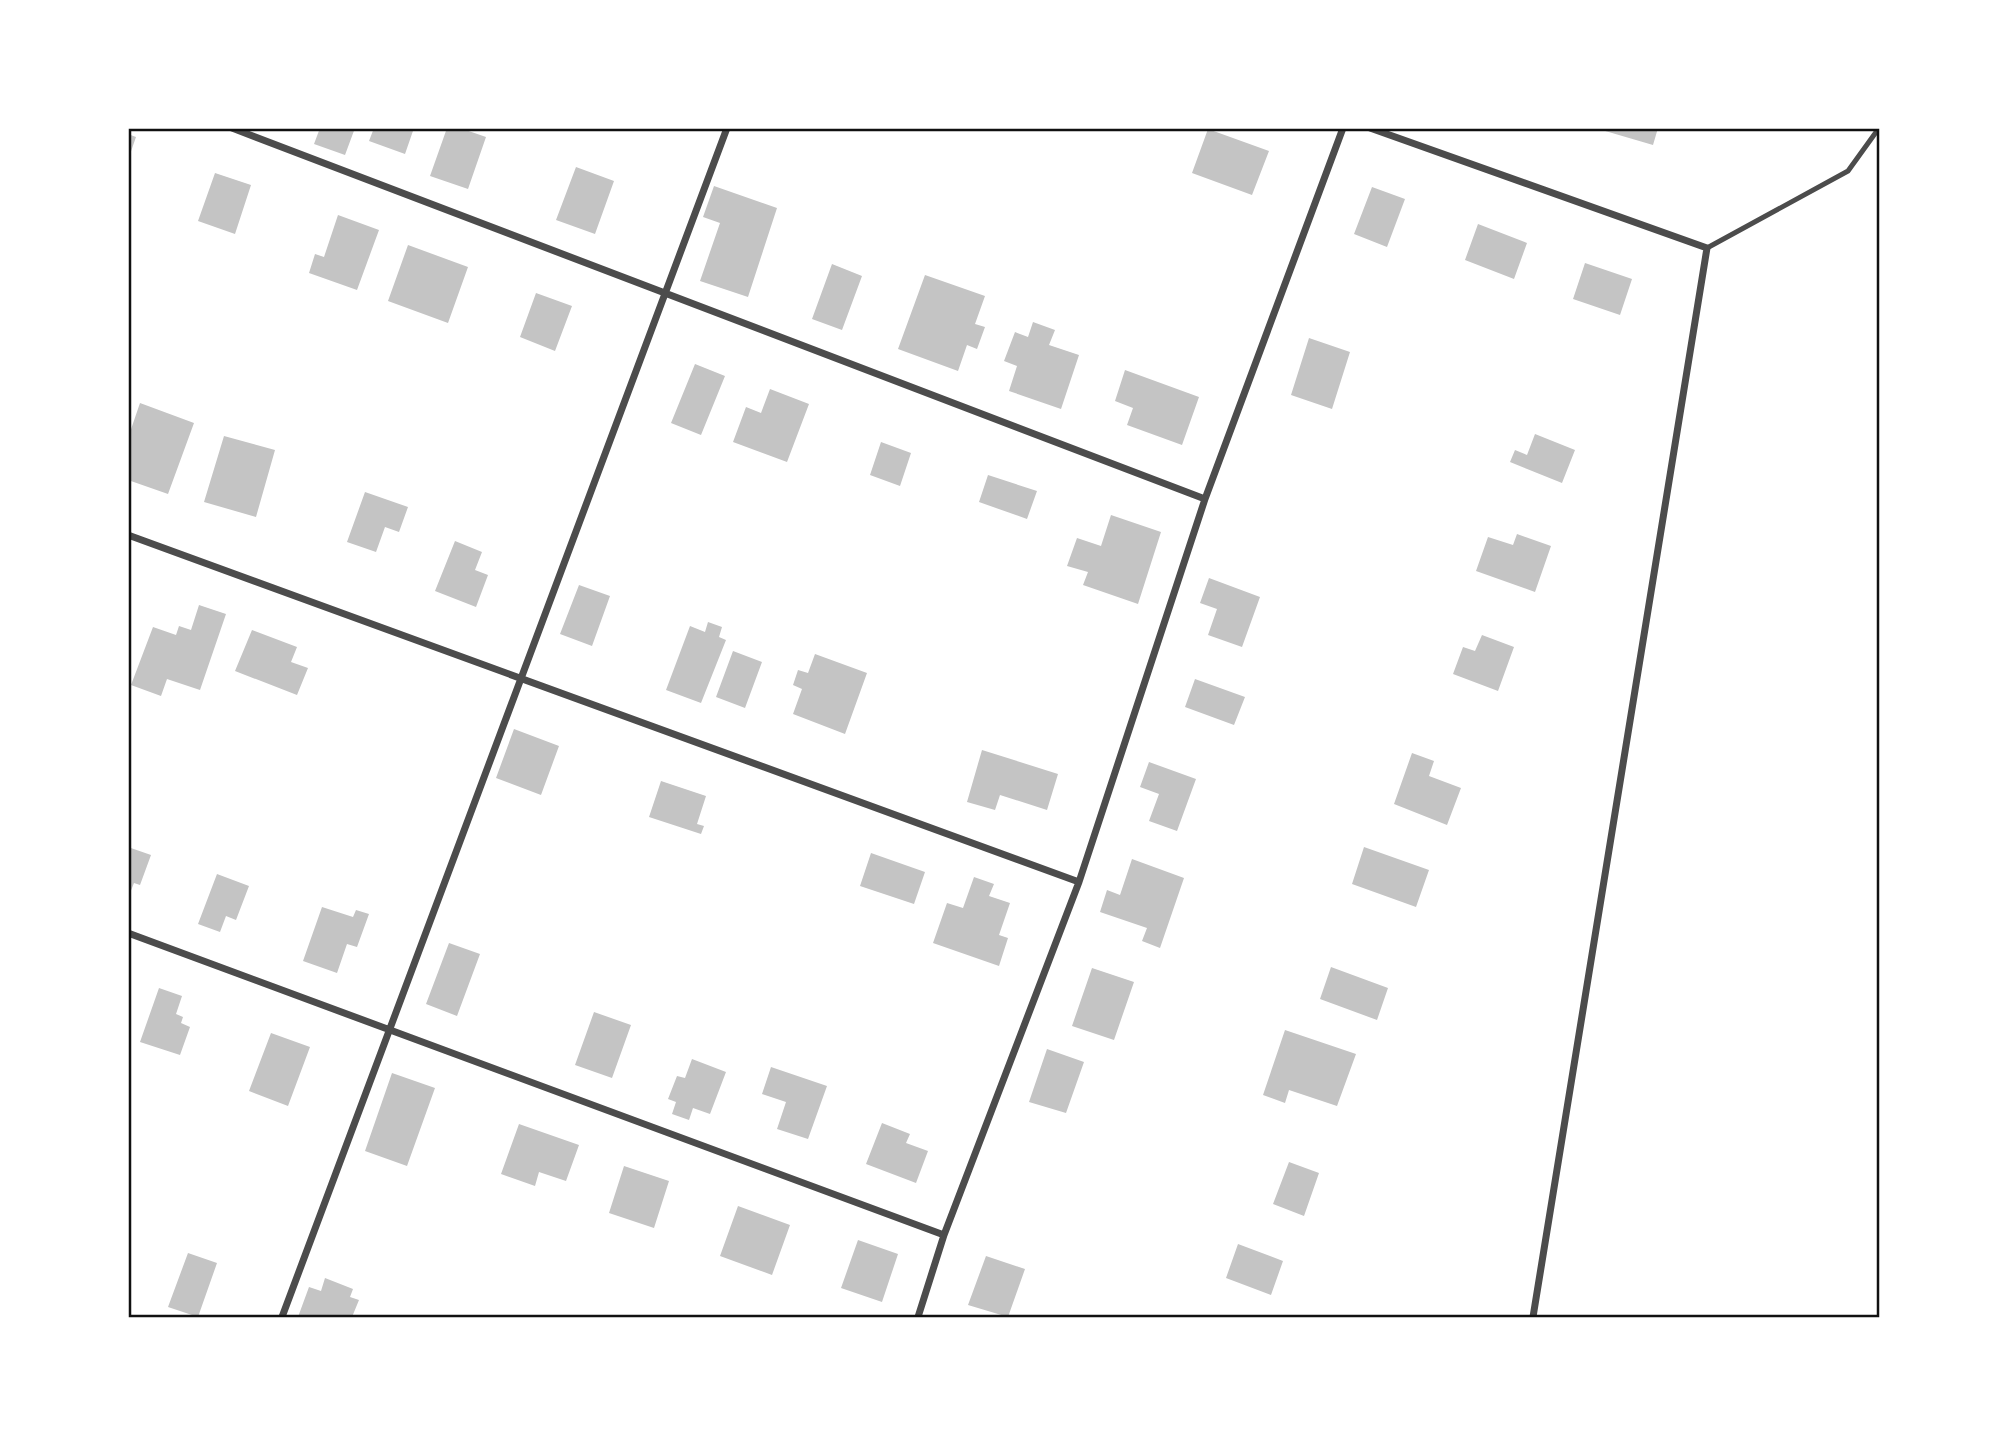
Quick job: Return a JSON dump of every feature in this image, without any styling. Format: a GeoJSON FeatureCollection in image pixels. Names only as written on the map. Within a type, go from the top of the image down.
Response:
{"type":"FeatureCollection","features":[{"type":"Feature","properties":{"kind":"street"},"geometry":{"type":"LineString","coordinates":[[232,128],[1205,499]]}},
{"type":"Feature","properties":{"kind":"street"},"geometry":{"type":"LineString","coordinates":[[282,1317],[727,128]]}},
{"type":"Feature","properties":{"kind":"street"},"geometry":{"type":"LineString","coordinates":[[918,1317],[944,1235],[1079,882],[1205,499],[1343,128]]}},
{"type":"Feature","properties":{"kind":"street"},"geometry":{"type":"LineString","coordinates":[[1370,128],[1707,248],[1534,1317]]}},
{"type":"Feature","properties":{"kind":"street"},"geometry":{"type":"LineString","coordinates":[[128,535],[1079,882]]}},
{"type":"Feature","properties":{"kind":"street"},"geometry":{"type":"LineString","coordinates":[[128,933],[944,1235]]}},
{"type":"Feature","properties":{"kind":"lane"},"geometry":{"type":"LineString","coordinates":[[1707,248],[1848,171],[1879,128]]}},
{"type":"Feature","properties":{"kind":"building"},"geometry":{"type":"Polygon","coordinates":[[[320,128],[355,128],[345,155],[314,144],[320,128]]]}},
{"type":"Feature","properties":{"kind":"building"},"geometry":{"type":"Polygon","coordinates":[[[374,128],[414,128],[405,154],[369,141],[374,128]]]}},
{"type":"Feature","properties":{"kind":"building"},"geometry":{"type":"Polygon","coordinates":[[[447,128],[460,128],[486,137],[468,189],[430,176],[447,128]]]}},
{"type":"Feature","properties":{"kind":"building"},"geometry":{"type":"Polygon","coordinates":[[[1595,128],[1658,128],[1653,145],[1595,128]]]}},
{"type":"Feature","properties":{"kind":"building"},"geometry":{"type":"Polygon","coordinates":[[[1208,129],[1269,151],[1252,195],[1192,173],[1208,129]]]}},
{"type":"Feature","properties":{"kind":"building"},"geometry":{"type":"Polygon","coordinates":[[[128,134],[136,137],[128,160],[128,134]]]}},
{"type":"Feature","properties":{"kind":"building"},"geometry":{"type":"Polygon","coordinates":[[[576,167],[614,181],[595,234],[556,220],[576,167]]]}},
{"type":"Feature","properties":{"kind":"building"},"geometry":{"type":"Polygon","coordinates":[[[215,173],[251,185],[235,234],[198,221],[215,173]]]}},
{"type":"Feature","properties":{"kind":"building"},"geometry":{"type":"Polygon","coordinates":[[[714,186],[777,208],[748,297],[700,281],[720,223],[703,217],[714,186]]]}},
{"type":"Feature","properties":{"kind":"building"},"geometry":{"type":"Polygon","coordinates":[[[1372,187],[1405,199],[1387,247],[1354,234],[1372,187]]]}},
{"type":"Feature","properties":{"kind":"building"},"geometry":{"type":"Polygon","coordinates":[[[338,215],[379,230],[357,290],[309,273],[315,254],[324,257],[338,215]]]}},
{"type":"Feature","properties":{"kind":"building"},"geometry":{"type":"Polygon","coordinates":[[[1478,224],[1527,243],[1514,279],[1465,260],[1478,224]]]}},
{"type":"Feature","properties":{"kind":"building"},"geometry":{"type":"Polygon","coordinates":[[[408,245],[468,267],[448,323],[388,301],[408,245]]]}},
{"type":"Feature","properties":{"kind":"building"},"geometry":{"type":"Polygon","coordinates":[[[1585,263],[1632,279],[1620,315],[1573,299],[1585,263]]]}},
{"type":"Feature","properties":{"kind":"building"},"geometry":{"type":"Polygon","coordinates":[[[832,264],[862,276],[842,330],[812,319],[832,264]]]}},
{"type":"Feature","properties":{"kind":"building"},"geometry":{"type":"Polygon","coordinates":[[[925,275],[985,296],[975,324],[985,327],[977,349],[967,345],[958,371],[898,349],[925,275]]]}},
{"type":"Feature","properties":{"kind":"building"},"geometry":{"type":"Polygon","coordinates":[[[536,293],[572,306],[555,351],[520,337],[536,293]]]}},
{"type":"Feature","properties":{"kind":"building"},"geometry":{"type":"Polygon","coordinates":[[[1033,322],[1055,330],[1049,345],[1079,355],[1061,409],[1009,391],[1017,366],[1004,361],[1015,332],[1028,337],[1033,322]]]}},
{"type":"Feature","properties":{"kind":"building"},"geometry":{"type":"Polygon","coordinates":[[[1309,338],[1350,352],[1332,409],[1291,395],[1309,338]]]}},
{"type":"Feature","properties":{"kind":"building"},"geometry":{"type":"Polygon","coordinates":[[[695,364],[725,376],[701,435],[671,423],[695,364]]]}},
{"type":"Feature","properties":{"kind":"building"},"geometry":{"type":"Polygon","coordinates":[[[1125,370],[1199,397],[1182,445],[1127,425],[1133,408],[1115,401],[1125,370]]]}},
{"type":"Feature","properties":{"kind":"building"},"geometry":{"type":"Polygon","coordinates":[[[770,389],[809,404],[787,462],[733,442],[746,407],[761,413],[770,389]]]}},
{"type":"Feature","properties":{"kind":"building"},"geometry":{"type":"Polygon","coordinates":[[[140,403],[194,423],[168,494],[128,480],[128,438],[140,403]]]}},
{"type":"Feature","properties":{"kind":"building"},"geometry":{"type":"Polygon","coordinates":[[[1535,434],[1575,450],[1562,483],[1510,462],[1515,450],[1527,455],[1535,434]]]}},
{"type":"Feature","properties":{"kind":"building"},"geometry":{"type":"Polygon","coordinates":[[[224,436],[275,450],[256,517],[204,502],[224,436]]]}},
{"type":"Feature","properties":{"kind":"building"},"geometry":{"type":"Polygon","coordinates":[[[881,442],[911,453],[900,486],[870,475],[881,442]]]}},
{"type":"Feature","properties":{"kind":"building"},"geometry":{"type":"Polygon","coordinates":[[[988,475],[1037,491],[1027,519],[979,502],[988,475]]]}},
{"type":"Feature","properties":{"kind":"building"},"geometry":{"type":"Polygon","coordinates":[[[365,492],[408,507],[399,532],[385,527],[376,552],[347,542],[365,492]]]}},
{"type":"Feature","properties":{"kind":"building"},"geometry":{"type":"Polygon","coordinates":[[[1111,515],[1161,532],[1138,604],[1083,585],[1088,572],[1067,566],[1077,538],[1101,546],[1111,515]]]}},
{"type":"Feature","properties":{"kind":"building"},"geometry":{"type":"Polygon","coordinates":[[[1517,534],[1551,546],[1535,592],[1476,571],[1488,537],[1513,545],[1517,534]]]}},
{"type":"Feature","properties":{"kind":"building"},"geometry":{"type":"Polygon","coordinates":[[[455,541],[482,552],[475,570],[488,575],[476,607],[435,591],[455,541]]]}},
{"type":"Feature","properties":{"kind":"building"},"geometry":{"type":"Polygon","coordinates":[[[1209,578],[1260,597],[1242,647],[1208,635],[1217,609],[1200,603],[1209,578]]]}},
{"type":"Feature","properties":{"kind":"building"},"geometry":{"type":"Polygon","coordinates":[[[579,585],[610,596],[592,646],[560,634],[579,585]]]}},
{"type":"Feature","properties":{"kind":"building"},"geometry":{"type":"Polygon","coordinates":[[[199,605],[226,614],[200,690],[167,679],[161,696],[131,685],[153,627],[176,635],[179,626],[191,630],[199,605]]]}},
{"type":"Feature","properties":{"kind":"building"},"geometry":{"type":"Polygon","coordinates":[[[708,622],[722,627],[719,637],[726,640],[701,703],[666,690],[690,626],[705,632],[708,622]]]}},
{"type":"Feature","properties":{"kind":"building"},"geometry":{"type":"Polygon","coordinates":[[[252,630],[297,647],[291,662],[308,668],[297,695],[235,671],[252,630]]]}},
{"type":"Feature","properties":{"kind":"building"},"geometry":{"type":"Polygon","coordinates":[[[1482,635],[1514,647],[1498,691],[1453,674],[1463,647],[1475,651],[1482,635]]]}},
{"type":"Feature","properties":{"kind":"building"},"geometry":{"type":"Polygon","coordinates":[[[733,651],[762,662],[745,708],[716,697],[733,651]]]}},
{"type":"Feature","properties":{"kind":"building"},"geometry":{"type":"Polygon","coordinates":[[[815,654],[867,673],[845,734],[793,714],[802,689],[793,685],[798,670],[808,673],[815,654]]]}},
{"type":"Feature","properties":{"kind":"building"},"geometry":{"type":"Polygon","coordinates":[[[1195,679],[1245,697],[1234,725],[1185,707],[1195,679]]]}},
{"type":"Feature","properties":{"kind":"building"},"geometry":{"type":"Polygon","coordinates":[[[514,729],[559,746],[541,795],[496,778],[514,729]]]}},
{"type":"Feature","properties":{"kind":"building"},"geometry":{"type":"Polygon","coordinates":[[[982,750],[1058,774],[1047,810],[1000,795],[995,810],[967,802],[982,750]]]}},
{"type":"Feature","properties":{"kind":"building"},"geometry":{"type":"Polygon","coordinates":[[[1412,753],[1434,761],[1429,776],[1461,788],[1447,825],[1394,804],[1412,753]]]}},
{"type":"Feature","properties":{"kind":"building"},"geometry":{"type":"Polygon","coordinates":[[[1149,762],[1196,779],[1177,831],[1149,821],[1159,794],[1140,787],[1149,762]]]}},
{"type":"Feature","properties":{"kind":"building"},"geometry":{"type":"Polygon","coordinates":[[[661,781],[706,796],[697,824],[704,826],[701,834],[649,817],[661,781]]]}},
{"type":"Feature","properties":{"kind":"building"},"geometry":{"type":"Polygon","coordinates":[[[128,847],[151,855],[140,885],[134,883],[130,893],[128,892],[128,847]]]}},
{"type":"Feature","properties":{"kind":"building"},"geometry":{"type":"Polygon","coordinates":[[[1364,847],[1429,870],[1416,907],[1352,884],[1364,847]]]}},
{"type":"Feature","properties":{"kind":"building"},"geometry":{"type":"Polygon","coordinates":[[[871,853],[925,872],[914,904],[860,886],[871,853]]]}},
{"type":"Feature","properties":{"kind":"building"},"geometry":{"type":"Polygon","coordinates":[[[1132,859],[1184,878],[1160,948],[1142,941],[1147,928],[1100,912],[1107,890],[1120,895],[1132,859]]]}},
{"type":"Feature","properties":{"kind":"building"},"geometry":{"type":"Polygon","coordinates":[[[217,874],[249,886],[236,920],[226,916],[220,932],[198,924],[217,874]]]}},
{"type":"Feature","properties":{"kind":"building"},"geometry":{"type":"Polygon","coordinates":[[[974,877],[994,884],[989,896],[1010,903],[999,935],[1008,938],[999,966],[933,943],[947,903],[963,908],[974,877]]]}},
{"type":"Feature","properties":{"kind":"building"},"geometry":{"type":"Polygon","coordinates":[[[322,907],[353,917],[356,910],[369,914],[357,947],[347,944],[337,973],[303,961],[322,907]]]}},
{"type":"Feature","properties":{"kind":"building"},"geometry":{"type":"Polygon","coordinates":[[[449,943],[480,954],[457,1016],[426,1004],[449,943]]]}},
{"type":"Feature","properties":{"kind":"building"},"geometry":{"type":"Polygon","coordinates":[[[1331,967],[1388,988],[1377,1020],[1320,999],[1331,967]]]}},
{"type":"Feature","properties":{"kind":"building"},"geometry":{"type":"Polygon","coordinates":[[[1092,968],[1134,982],[1114,1040],[1072,1026],[1092,968]]]}},
{"type":"Feature","properties":{"kind":"building"},"geometry":{"type":"Polygon","coordinates":[[[159,988],[182,996],[176,1014],[183,1017],[181,1023],[190,1027],[180,1055],[140,1042],[159,988]]]}},
{"type":"Feature","properties":{"kind":"building"},"geometry":{"type":"Polygon","coordinates":[[[594,1012],[631,1025],[612,1078],[575,1065],[594,1012]]]}},
{"type":"Feature","properties":{"kind":"building"},"geometry":{"type":"Polygon","coordinates":[[[1285,1030],[1356,1054],[1337,1106],[1289,1090],[1285,1103],[1263,1095],[1285,1030]]]}},
{"type":"Feature","properties":{"kind":"building"},"geometry":{"type":"Polygon","coordinates":[[[271,1033],[310,1047],[288,1106],[249,1091],[271,1033]]]}},
{"type":"Feature","properties":{"kind":"building"},"geometry":{"type":"Polygon","coordinates":[[[1047,1049],[1084,1062],[1066,1113],[1029,1102],[1047,1049]]]}},
{"type":"Feature","properties":{"kind":"building"},"geometry":{"type":"Polygon","coordinates":[[[692,1059],[726,1072],[710,1114],[693,1108],[689,1120],[672,1114],[676,1102],[668,1099],[677,1076],[685,1078],[692,1059]]]}},
{"type":"Feature","properties":{"kind":"building"},"geometry":{"type":"Polygon","coordinates":[[[771,1067],[827,1086],[808,1139],[777,1129],[786,1102],[762,1094],[771,1067]]]}},
{"type":"Feature","properties":{"kind":"building"},"geometry":{"type":"Polygon","coordinates":[[[392,1073],[435,1088],[407,1166],[365,1151],[392,1073]]]}},
{"type":"Feature","properties":{"kind":"building"},"geometry":{"type":"Polygon","coordinates":[[[882,1123],[910,1134],[906,1143],[928,1151],[916,1183],[866,1164],[882,1123]]]}},
{"type":"Feature","properties":{"kind":"building"},"geometry":{"type":"Polygon","coordinates":[[[519,1124],[579,1145],[566,1181],[539,1172],[535,1186],[501,1174],[519,1124]]]}},
{"type":"Feature","properties":{"kind":"building"},"geometry":{"type":"Polygon","coordinates":[[[1289,1162],[1319,1173],[1304,1216],[1273,1204],[1289,1162]]]}},
{"type":"Feature","properties":{"kind":"building"},"geometry":{"type":"Polygon","coordinates":[[[624,1166],[669,1181],[654,1228],[609,1213],[624,1166]]]}},
{"type":"Feature","properties":{"kind":"building"},"geometry":{"type":"Polygon","coordinates":[[[738,1206],[790,1225],[772,1275],[720,1256],[738,1206]]]}},
{"type":"Feature","properties":{"kind":"building"},"geometry":{"type":"Polygon","coordinates":[[[858,1240],[898,1254],[882,1302],[841,1288],[858,1240]]]}},
{"type":"Feature","properties":{"kind":"building"},"geometry":{"type":"Polygon","coordinates":[[[1238,1244],[1283,1261],[1271,1295],[1226,1278],[1238,1244]]]}},
{"type":"Feature","properties":{"kind":"building"},"geometry":{"type":"Polygon","coordinates":[[[188,1253],[217,1263],[198,1317],[168,1307],[188,1253]]]}},
{"type":"Feature","properties":{"kind":"building"},"geometry":{"type":"Polygon","coordinates":[[[986,1256],[1025,1269],[1008,1317],[968,1305],[986,1256]]]}},
{"type":"Feature","properties":{"kind":"building"},"geometry":{"type":"Polygon","coordinates":[[[325,1278],[353,1289],[350,1297],[359,1300],[352,1317],[298,1317],[309,1287],[321,1291],[325,1278]]]}}]}
